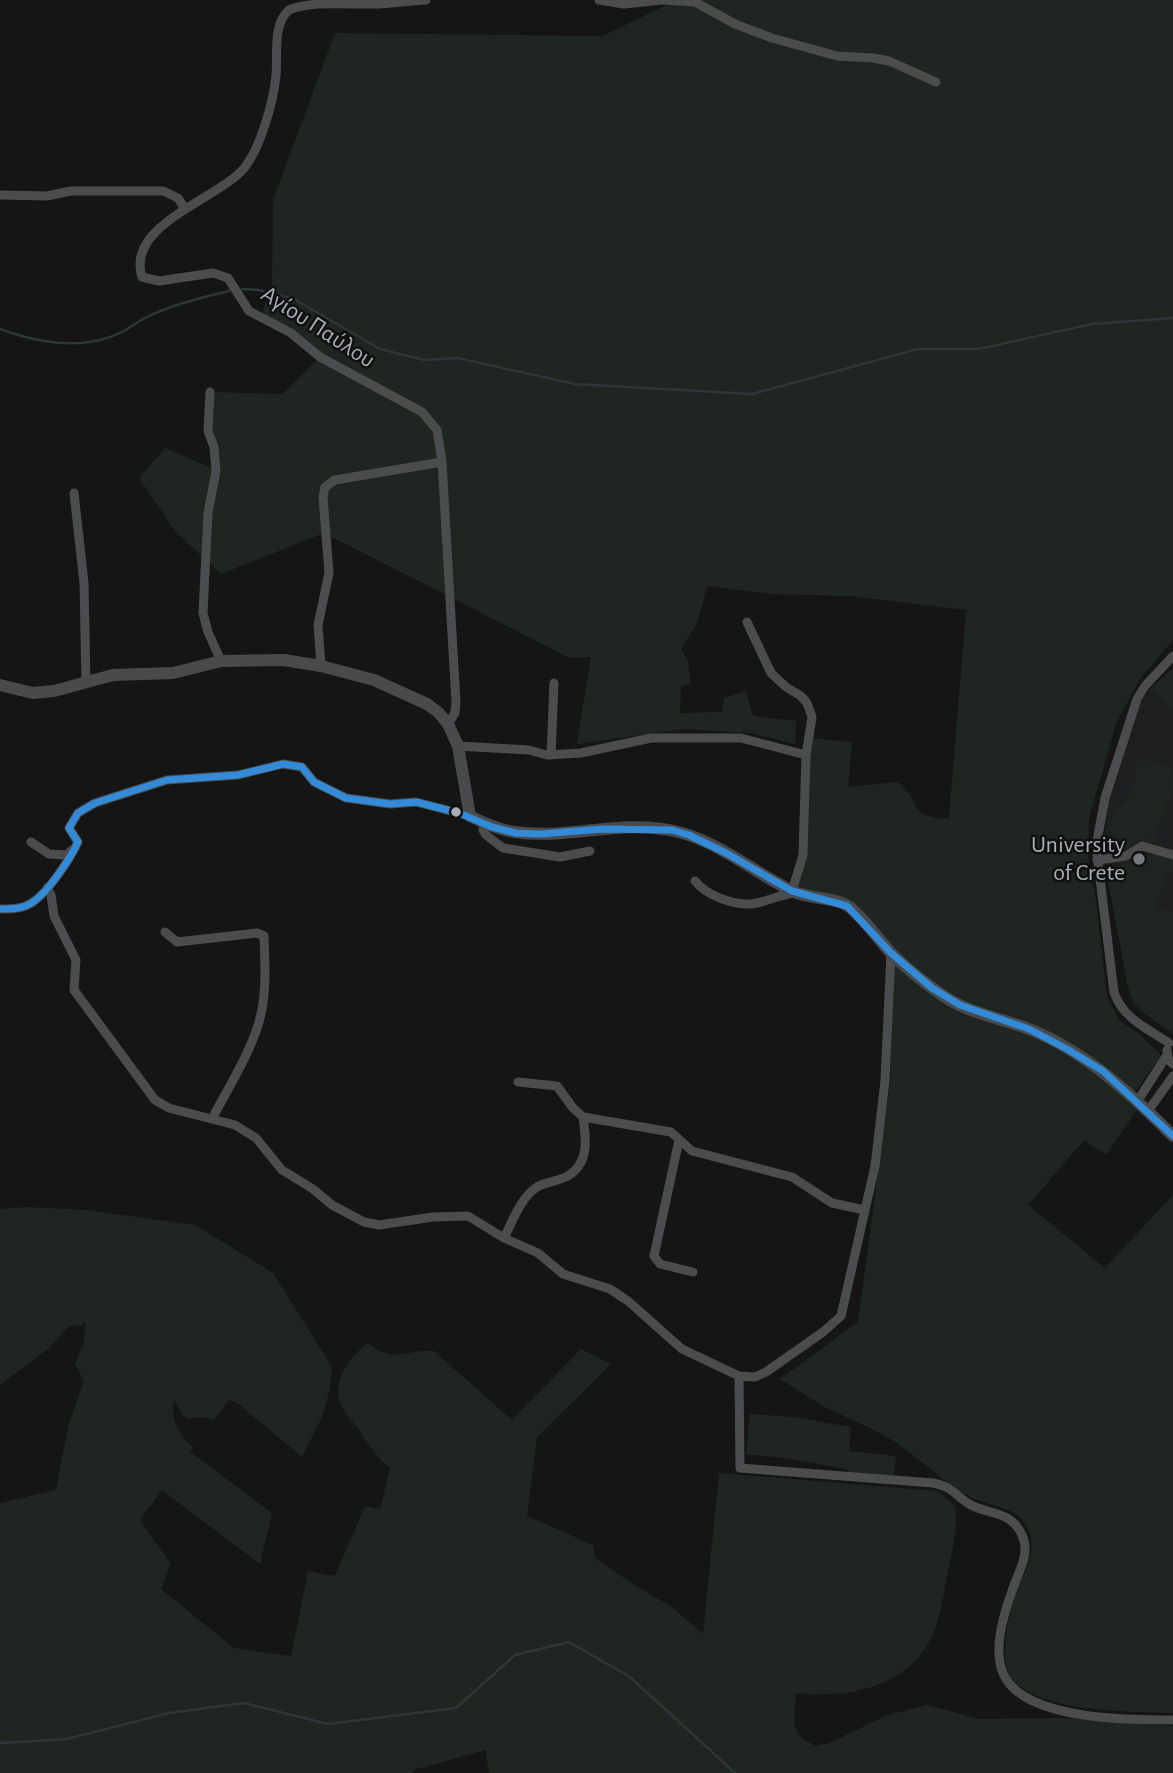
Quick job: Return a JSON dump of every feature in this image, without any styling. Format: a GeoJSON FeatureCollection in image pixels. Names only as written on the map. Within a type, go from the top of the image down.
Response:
{"type":"FeatureCollection","features":[{"type":"Feature","properties":{"kind":"street","name":"Αγίου Παύλου"},"geometry":{"type":"LineString","coordinates":[[426,0],[377,4],[318,0],[295,6],[285,13],[280,26],[271,102],[256,149],[245,167],[232,180],[185,209],[147,242],[141,256],[142,277],[159,281],[213,273],[228,278],[249,311],[291,333],[320,357],[422,412],[437,430],[442,462]]}},
{"type":"Feature","properties":{"kind":"street"},"geometry":{"type":"LineString","coordinates":[[599,0],[624,4],[663,0],[695,2],[735,24],[772,38],[836,56],[889,61],[936,82]]}},
{"type":"Feature","properties":{"kind":"street"},"geometry":{"type":"LineString","coordinates":[[0,195],[39,197],[71,191],[163,191],[178,198],[185,209]]}},
{"type":"Feature","properties":{"kind":"street"},"geometry":{"type":"LineString","coordinates":[[211,392],[208,431],[214,447],[215,471],[208,513],[203,613],[221,661]]}},
{"type":"Feature","properties":{"kind":"street"},"geometry":{"type":"LineString","coordinates":[[321,666],[318,625],[329,573],[323,497],[325,487],[335,480],[442,462],[456,702],[452,720],[447,724]]}},
{"type":"Feature","properties":{"kind":"street"},"geometry":{"type":"LineString","coordinates":[[74,493],[84,583],[86,683]]}},
{"type":"Feature","properties":{"kind":"street"},"geometry":{"type":"LineString","coordinates":[[695,881],[708,893],[752,904],[789,894],[803,855],[806,755],[811,712],[801,696],[771,673],[747,622]]}},
{"type":"Feature","properties":{"kind":"street"},"geometry":{"type":"LineString","coordinates":[[1137,1101],[1167,1055],[1171,1042],[1138,1023],[1117,1004],[1096,846],[1101,812],[1137,699],[1145,686],[1173,656]]}},
{"type":"Feature","properties":{"kind":"street"},"geometry":{"type":"LineString","coordinates":[[0,685],[33,693],[54,691],[120,674],[173,673],[221,661],[284,660],[321,666],[374,680],[415,697],[439,713],[447,724],[458,746],[470,817]]}},
{"type":"Feature","properties":{"kind":"street"},"geometry":{"type":"LineString","coordinates":[[551,755],[554,683]]}},
{"type":"Feature","properties":{"kind":"street"},"geometry":{"type":"LineString","coordinates":[[458,746],[530,750],[551,755],[651,738],[741,737],[806,755]]}},
{"type":"Feature","properties":{"kind":"street"},"geometry":{"type":"LineString","coordinates":[[0,909],[16,909],[32,902],[47,888],[78,842],[77,837],[71,834],[71,822],[78,813],[95,803],[167,780],[238,775],[283,764],[302,768],[314,782],[334,793],[358,801],[390,804],[416,802],[516,833],[541,834],[602,829],[673,830],[726,853],[792,891],[848,906],[891,953],[947,998],[975,1012],[1029,1029],[1067,1049],[1102,1071],[1149,1111],[1173,1136]]}},
{"type":"Feature","properties":{"kind":"street"},"geometry":{"type":"LineString","coordinates":[[484,823],[483,830],[486,835],[503,848],[560,857],[590,851]]}},
{"type":"Feature","properties":{"kind":"street"},"geometry":{"type":"LineString","coordinates":[[31,842],[49,854],[66,855],[76,847]]}},
{"type":"Feature","properties":{"kind":"street"},"geometry":{"type":"LineString","coordinates":[[1097,860],[1126,856],[1142,846],[1173,855]]}},
{"type":"Feature","properties":{"kind":"street"},"geometry":{"type":"LineString","coordinates":[[47,888],[51,895],[54,916],[76,960],[74,990],[77,996],[155,1100],[169,1108],[235,1125],[256,1138],[282,1170],[313,1189],[332,1205],[364,1222],[379,1225],[433,1217],[467,1216],[538,1254],[563,1273],[610,1289],[628,1301],[682,1349],[739,1376],[755,1377],[766,1372],[841,1317],[875,1166],[885,1081],[891,953]]}},
{"type":"Feature","properties":{"kind":"street"},"geometry":{"type":"LineString","coordinates":[[165,932],[177,942],[257,933],[264,936],[264,994],[260,1019],[253,1041],[212,1119]]}},
{"type":"Feature","properties":{"kind":"street"},"geometry":{"type":"LineString","coordinates":[[1167,1055],[1173,1064]]}},
{"type":"Feature","properties":{"kind":"street"},"geometry":{"type":"LineString","coordinates":[[1149,1111],[1173,1076]]}},
{"type":"Feature","properties":{"kind":"street"},"geometry":{"type":"LineString","coordinates":[[518,1082],[557,1086],[583,1117],[671,1132],[692,1151],[792,1177],[832,1203],[865,1210]]}},
{"type":"Feature","properties":{"kind":"street"},"geometry":{"type":"LineString","coordinates":[[504,1238],[514,1217],[536,1187],[569,1175],[584,1159],[587,1141],[583,1117]]}},
{"type":"Feature","properties":{"kind":"street"},"geometry":{"type":"LineString","coordinates":[[679,1140],[654,1256],[660,1264],[693,1272]]}},
{"type":"Feature","properties":{"kind":"street"},"geometry":{"type":"LineString","coordinates":[[739,1376],[740,1468],[940,1485],[956,1492],[970,1504],[1009,1517],[1021,1532],[1026,1545],[1025,1557],[1005,1614],[1000,1642],[1002,1671],[1016,1691],[1040,1704],[1071,1713],[1140,1720],[1173,1720]]}},
{"type":"Feature","properties":{"kind":"shaded area"},"geometry":{"type":"Polygon","coordinates":[[[676,0],[1173,0],[1173,640],[1140,679],[1116,724],[1089,818],[1088,856],[1107,996],[1119,1020],[1138,1033],[1161,1055],[1128,1102],[1137,1110],[1106,1155],[1084,1140],[1028,1205],[1105,1268],[1173,1195],[1173,1713],[1084,1708],[1037,1696],[1020,1686],[1006,1665],[1005,1643],[1011,1609],[1030,1558],[1031,1541],[1025,1524],[1014,1513],[959,1490],[892,1440],[825,1407],[780,1379],[858,1322],[890,1083],[894,950],[863,914],[797,886],[811,738],[852,742],[848,787],[897,782],[920,811],[926,815],[949,819],[966,610],[850,596],[771,594],[707,586],[698,621],[681,649],[688,661],[691,683],[681,686],[680,713],[722,712],[724,698],[746,691],[753,716],[796,721],[795,744],[750,733],[684,729],[577,744],[591,657],[570,658],[324,533],[221,574],[175,531],[139,478],[165,448],[215,470],[208,431],[210,392],[283,394],[320,357],[261,317],[272,283],[273,200],[335,33],[603,36],[676,0]]]}},
{"type":"Feature","properties":{"kind":"shaded area","name":"University of Crete"},"geometry":{"type":"Polygon","coordinates":[[[1173,668],[1173,1033],[1141,1012],[1133,1003],[1103,849],[1109,798],[1140,703],[1150,689],[1173,668]]]}},
{"type":"Feature","properties":{"kind":"shaded area"},"geometry":{"type":"Polygon","coordinates":[[[1173,668],[1173,709],[1150,689],[1173,668]]]}},
{"type":"Feature","properties":{"kind":"shaded area"},"geometry":{"type":"Polygon","coordinates":[[[1137,758],[1172,768],[1173,787],[1154,839],[1140,839],[1121,852],[1110,849],[1113,813],[1132,789],[1137,758]]]}},
{"type":"Feature","properties":{"kind":"shaded area"},"geometry":{"type":"Polygon","coordinates":[[[1155,854],[1173,861],[1173,872],[1166,872],[1157,907],[1173,912],[1173,1027],[1168,1030],[1139,1007],[1128,988],[1106,870],[1155,854]]]}},
{"type":"Feature","properties":{"kind":"shaded area"},"geometry":{"type":"Polygon","coordinates":[[[26,1207],[87,1210],[195,1225],[273,1273],[332,1367],[330,1389],[322,1417],[302,1457],[236,1402],[229,1400],[214,1420],[203,1417],[188,1419],[174,1400],[173,1414],[180,1432],[193,1448],[190,1452],[272,1513],[260,1564],[162,1490],[140,1520],[171,1564],[161,1589],[234,1648],[291,1656],[308,1571],[335,1576],[365,1506],[380,1509],[390,1468],[346,1414],[338,1394],[344,1369],[361,1348],[368,1343],[393,1355],[434,1351],[512,1420],[581,1349],[611,1364],[537,1437],[527,1516],[593,1545],[595,1558],[672,1607],[703,1634],[719,1473],[938,1491],[955,1506],[954,1541],[941,1607],[931,1638],[907,1669],[891,1679],[854,1691],[834,1694],[796,1693],[794,1721],[797,1733],[806,1741],[816,1746],[830,1743],[885,1716],[927,1705],[979,1719],[1073,1718],[1173,1726],[1173,1773],[489,1773],[485,1750],[413,1770],[413,1773],[0,1773],[0,1503],[56,1490],[68,1426],[84,1381],[75,1364],[84,1342],[86,1321],[80,1326],[70,1325],[49,1348],[0,1385],[0,1209],[26,1207]]]}},
{"type":"Feature","properties":{"kind":"shaded area"},"geometry":{"type":"Polygon","coordinates":[[[750,1414],[792,1417],[851,1427],[849,1451],[896,1456],[894,1477],[746,1454],[750,1414]]]}},
{"type":"Feature","properties":{"kind":"waterway"},"geometry":{"type":"LineString","coordinates":[[242,289],[259,290],[294,299],[380,349],[424,360],[457,358],[575,384],[752,394],[918,349],[979,349],[1092,324],[1173,318]]}},
{"type":"Feature","properties":{"kind":"waterway"},"geometry":{"type":"LineString","coordinates":[[0,329],[45,341],[92,342],[122,332],[165,309],[229,291]]}},
{"type":"Feature","properties":{"kind":"waterway"},"geometry":{"type":"LineString","coordinates":[[0,1743],[67,1739],[169,1713],[244,1703],[328,1724],[456,1708],[515,1655],[569,1642],[630,1677],[735,1773]]}},
{"type":"Feature","properties":{"kind":"transit line"},"geometry":{"type":"LineString","coordinates":[[0,909],[25,906],[46,890],[78,842],[69,828],[78,813],[95,803],[167,780],[238,775],[283,764],[302,767],[314,782],[346,798],[390,804],[416,802],[459,813],[492,827],[516,833],[541,834],[602,829],[672,830],[726,853],[792,891],[847,906],[891,953],[932,988],[960,1005],[1029,1029],[1103,1071],[1173,1136]]}},
{"type":"Feature","properties":{"kind":"place","name":"University of Crete"},"geometry":{"type":"Point","coordinates":[1139,859]}}]}
